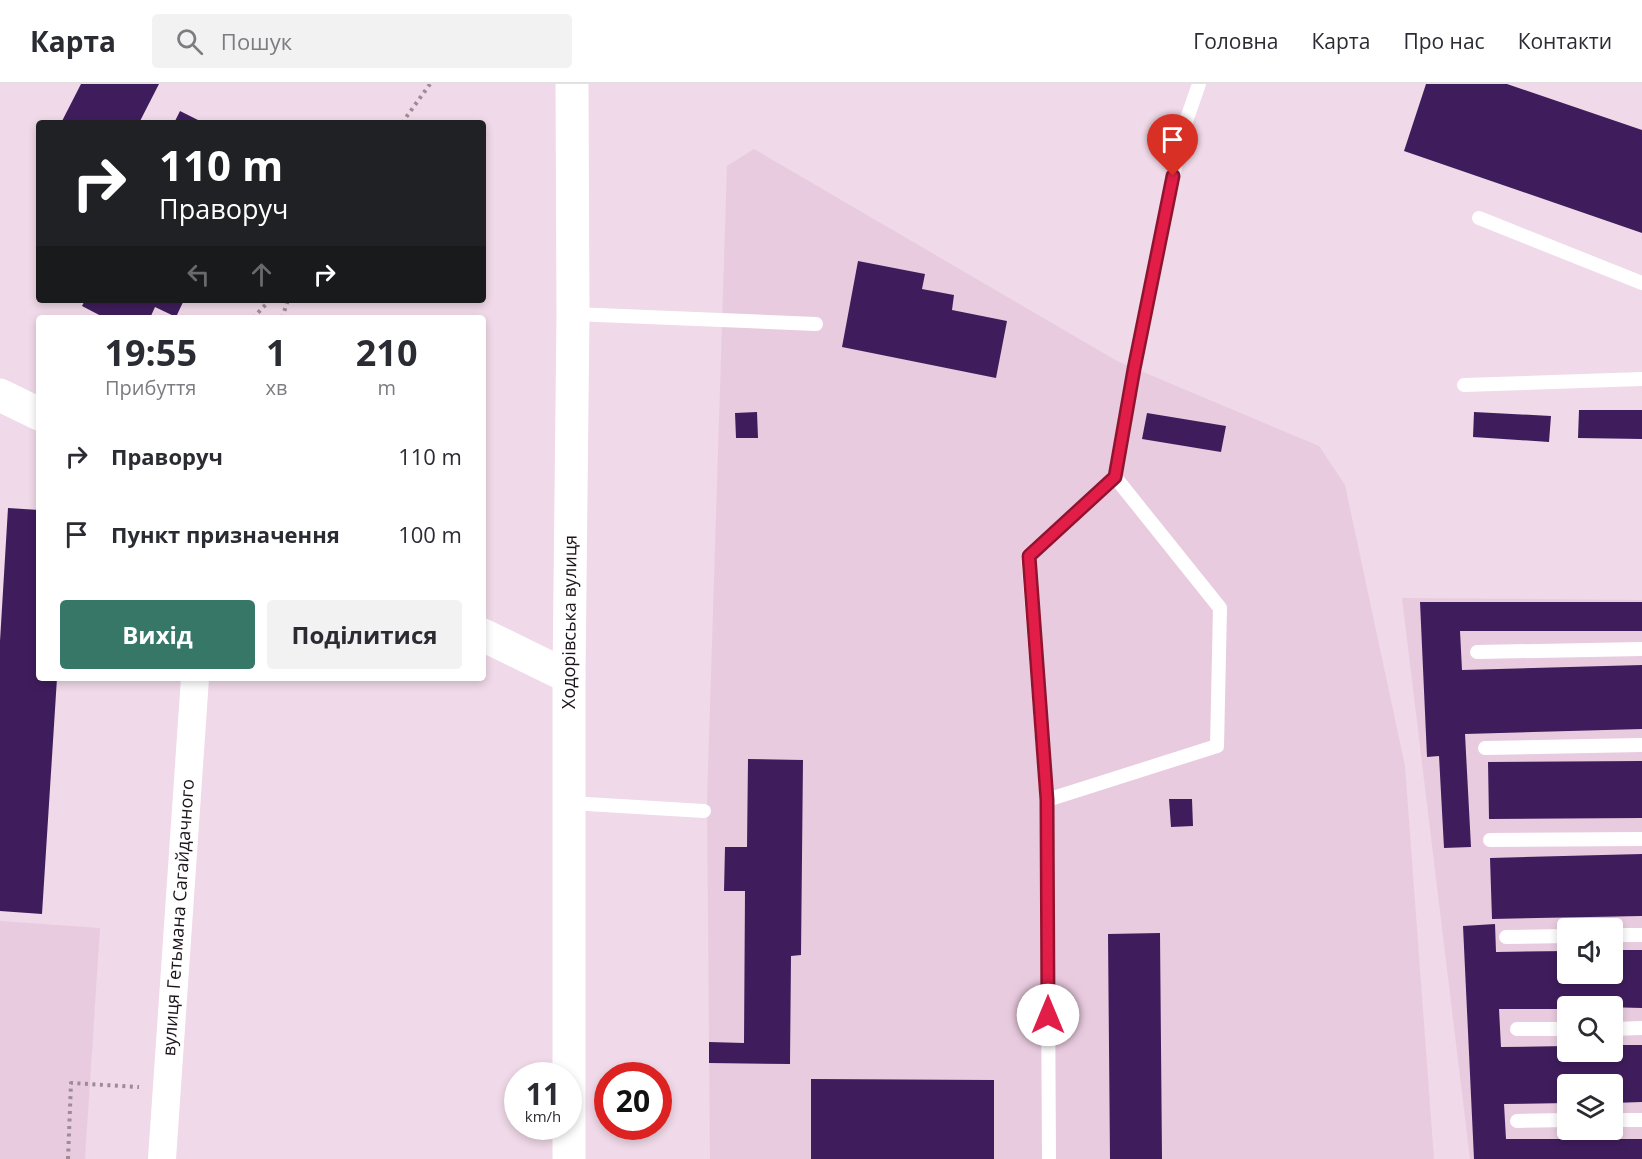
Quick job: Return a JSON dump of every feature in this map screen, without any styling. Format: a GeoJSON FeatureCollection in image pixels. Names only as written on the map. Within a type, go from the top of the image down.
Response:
{"type":"FeatureCollection","features":[{"type":"Feature","properties":{"kind":"main road","name":"Ходорівська вулиця"},"geometry":{"type":"LineString","coordinates":[[569,1159],[572,84]]}},
{"type":"Feature","properties":{"kind":"main road"},"geometry":{"type":"LineString","coordinates":[[0,395],[36,413]]}},
{"type":"Feature","properties":{"kind":"main road"},"geometry":{"type":"LineString","coordinates":[[486,636],[569,677]]}},
{"type":"Feature","properties":{"kind":"street","name":"вулиця Гетьмана Сагайдачного"},"geometry":{"type":"LineString","coordinates":[[162,1159],[165,1088],[195,681]]}},
{"type":"Feature","properties":{"kind":"lane"},"geometry":{"type":"LineString","coordinates":[[1049,1159],[1047,800],[1029,556],[1115,477],[1134,369],[1182,133],[1199,84]]}},
{"type":"Feature","properties":{"kind":"lane"},"geometry":{"type":"LineString","coordinates":[[1479,218],[1642,283]]}},
{"type":"Feature","properties":{"kind":"lane"},"geometry":{"type":"LineString","coordinates":[[573,314],[816,324]]}},
{"type":"Feature","properties":{"kind":"lane"},"geometry":{"type":"LineString","coordinates":[[1464,385],[1642,379]]}},
{"type":"Feature","properties":{"kind":"lane"},"geometry":{"type":"LineString","coordinates":[[1047,800],[1217,746],[1220,608],[1115,477]]}},
{"type":"Feature","properties":{"kind":"lane"},"geometry":{"type":"LineString","coordinates":[[1477,652],[1642,649]]}},
{"type":"Feature","properties":{"kind":"lane"},"geometry":{"type":"LineString","coordinates":[[1485,748],[1642,745]]}},
{"type":"Feature","properties":{"kind":"lane"},"geometry":{"type":"LineString","coordinates":[[570,803],[704,811]]}},
{"type":"Feature","properties":{"kind":"lane"},"geometry":{"type":"LineString","coordinates":[[1490,840],[1642,839]]}},
{"type":"Feature","properties":{"kind":"lane"},"geometry":{"type":"LineString","coordinates":[[1623,936],[1642,935]]}},
{"type":"Feature","properties":{"kind":"lane"},"geometry":{"type":"LineString","coordinates":[[1506,937],[1557,936]]}},
{"type":"Feature","properties":{"kind":"lane"},"geometry":{"type":"LineString","coordinates":[[1623,1029],[1642,1028]]}},
{"type":"Feature","properties":{"kind":"lane"},"geometry":{"type":"LineString","coordinates":[[1517,1029],[1557,1029]]}},
{"type":"Feature","properties":{"kind":"lane"},"geometry":{"type":"LineString","coordinates":[[1516,1121],[1557,1120]]}},
{"type":"Feature","properties":{"kind":"lane"},"geometry":{"type":"LineString","coordinates":[[1623,1120],[1642,1120]]}},
{"type":"Feature","properties":{"kind":"path"},"geometry":{"type":"LineString","coordinates":[[404,120],[430,84]]}},
{"type":"Feature","properties":{"kind":"path"},"geometry":{"type":"LineString","coordinates":[[256,315],[267,303]]}},
{"type":"Feature","properties":{"kind":"path"},"geometry":{"type":"LineString","coordinates":[[68,1159],[71,1083],[165,1088]]}},
{"type":"Feature","properties":{"kind":"shaded area"},"geometry":{"type":"Polygon","coordinates":[[[754,149],[1117,361],[1319,446],[1345,485],[1405,766],[1434,1159],[710,1159],[707,801],[727,166],[754,149]]]}},
{"type":"Feature","properties":{"kind":"shaded area"},"geometry":{"type":"Polygon","coordinates":[[[1402,598],[1642,600],[1642,1159],[1470,1159],[1402,598]]]}},
{"type":"Feature","properties":{"kind":"shaded area"},"geometry":{"type":"Polygon","coordinates":[[[0,921],[100,928],[85,1159],[0,1159],[0,921]]]}},
{"type":"Feature","properties":{"kind":"building"},"geometry":{"type":"Polygon","coordinates":[[[81,84],[159,84],[141,120],[63,120],[81,84]]]}},
{"type":"Feature","properties":{"kind":"building"},"geometry":{"type":"Polygon","coordinates":[[[1426,84],[1507,84],[1642,130],[1642,233],[1404,151],[1426,84]]]}},
{"type":"Feature","properties":{"kind":"building"},"geometry":{"type":"Polygon","coordinates":[[[180,111],[198,120],[176,120],[180,111]]]}},
{"type":"Feature","properties":{"kind":"building"},"geometry":{"type":"Polygon","coordinates":[[[858,261],[925,274],[922,289],[954,295],[952,310],[1007,321],[996,378],[842,347],[858,261]]]}},
{"type":"Feature","properties":{"kind":"building"},"geometry":{"type":"Polygon","coordinates":[[[84,303],[183,303],[177,315],[155,307],[151,315],[99,315],[82,306],[84,303]]]}},
{"type":"Feature","properties":{"kind":"building"},"geometry":{"type":"Polygon","coordinates":[[[1579,410],[1642,410],[1642,439],[1578,438],[1579,410]]]}},
{"type":"Feature","properties":{"kind":"building"},"geometry":{"type":"Polygon","coordinates":[[[757,412],[758,438],[736,438],[735,413],[757,412]]]}},
{"type":"Feature","properties":{"kind":"building"},"geometry":{"type":"Polygon","coordinates":[[[1474,412],[1551,416],[1549,442],[1473,437],[1474,412]]]}},
{"type":"Feature","properties":{"kind":"building"},"geometry":{"type":"Polygon","coordinates":[[[1147,413],[1226,426],[1221,452],[1142,439],[1147,413]]]}},
{"type":"Feature","properties":{"kind":"building"},"geometry":{"type":"Polygon","coordinates":[[[8,508],[36,510],[36,681],[57,681],[42,914],[0,911],[0,641],[8,508]]]}},
{"type":"Feature","properties":{"kind":"building"},"geometry":{"type":"Polygon","coordinates":[[[1420,602],[1642,602],[1642,631],[1460,631],[1462,670],[1642,665],[1642,729],[1465,734],[1471,847],[1444,848],[1439,756],[1427,757],[1420,602]]]}},
{"type":"Feature","properties":{"kind":"building"},"geometry":{"type":"Polygon","coordinates":[[[748,759],[803,760],[801,955],[791,956],[790,1064],[709,1063],[709,1042],[744,1043],[745,891],[724,891],[725,847],[747,847],[748,759]]]}},
{"type":"Feature","properties":{"kind":"building"},"geometry":{"type":"Polygon","coordinates":[[[1642,761],[1642,818],[1489,819],[1488,762],[1642,761]]]}},
{"type":"Feature","properties":{"kind":"building"},"geometry":{"type":"Polygon","coordinates":[[[1169,799],[1192,799],[1193,826],[1171,827],[1169,799]]]}},
{"type":"Feature","properties":{"kind":"building"},"geometry":{"type":"Polygon","coordinates":[[[1642,854],[1642,916],[1492,919],[1490,858],[1642,854]]]}},
{"type":"Feature","properties":{"kind":"building"},"geometry":{"type":"Polygon","coordinates":[[[1495,924],[1496,952],[1557,951],[1557,984],[1623,984],[1623,950],[1642,950],[1642,1008],[1623,1007],[1623,996],[1557,996],[1557,1009],[1499,1009],[1501,1047],[1557,1046],[1557,1062],[1623,1062],[1623,1045],[1642,1045],[1642,1102],[1623,1103],[1623,1074],[1557,1074],[1557,1103],[1504,1104],[1506,1139],[1642,1139],[1642,1159],[1474,1159],[1463,926],[1495,924]]]}},
{"type":"Feature","properties":{"kind":"building"},"geometry":{"type":"Polygon","coordinates":[[[1160,933],[1162,1159],[1110,1159],[1108,934],[1160,933]]]}},
{"type":"Feature","properties":{"kind":"building"},"geometry":{"type":"Polygon","coordinates":[[[811,1079],[994,1080],[994,1159],[811,1159],[811,1079]]]}},
{"type":"Feature","properties":{"kind":"route"},"geometry":{"type":"LineString","coordinates":[[1048,1015],[1047,800],[1029,556],[1115,477],[1173,176]]}}]}
